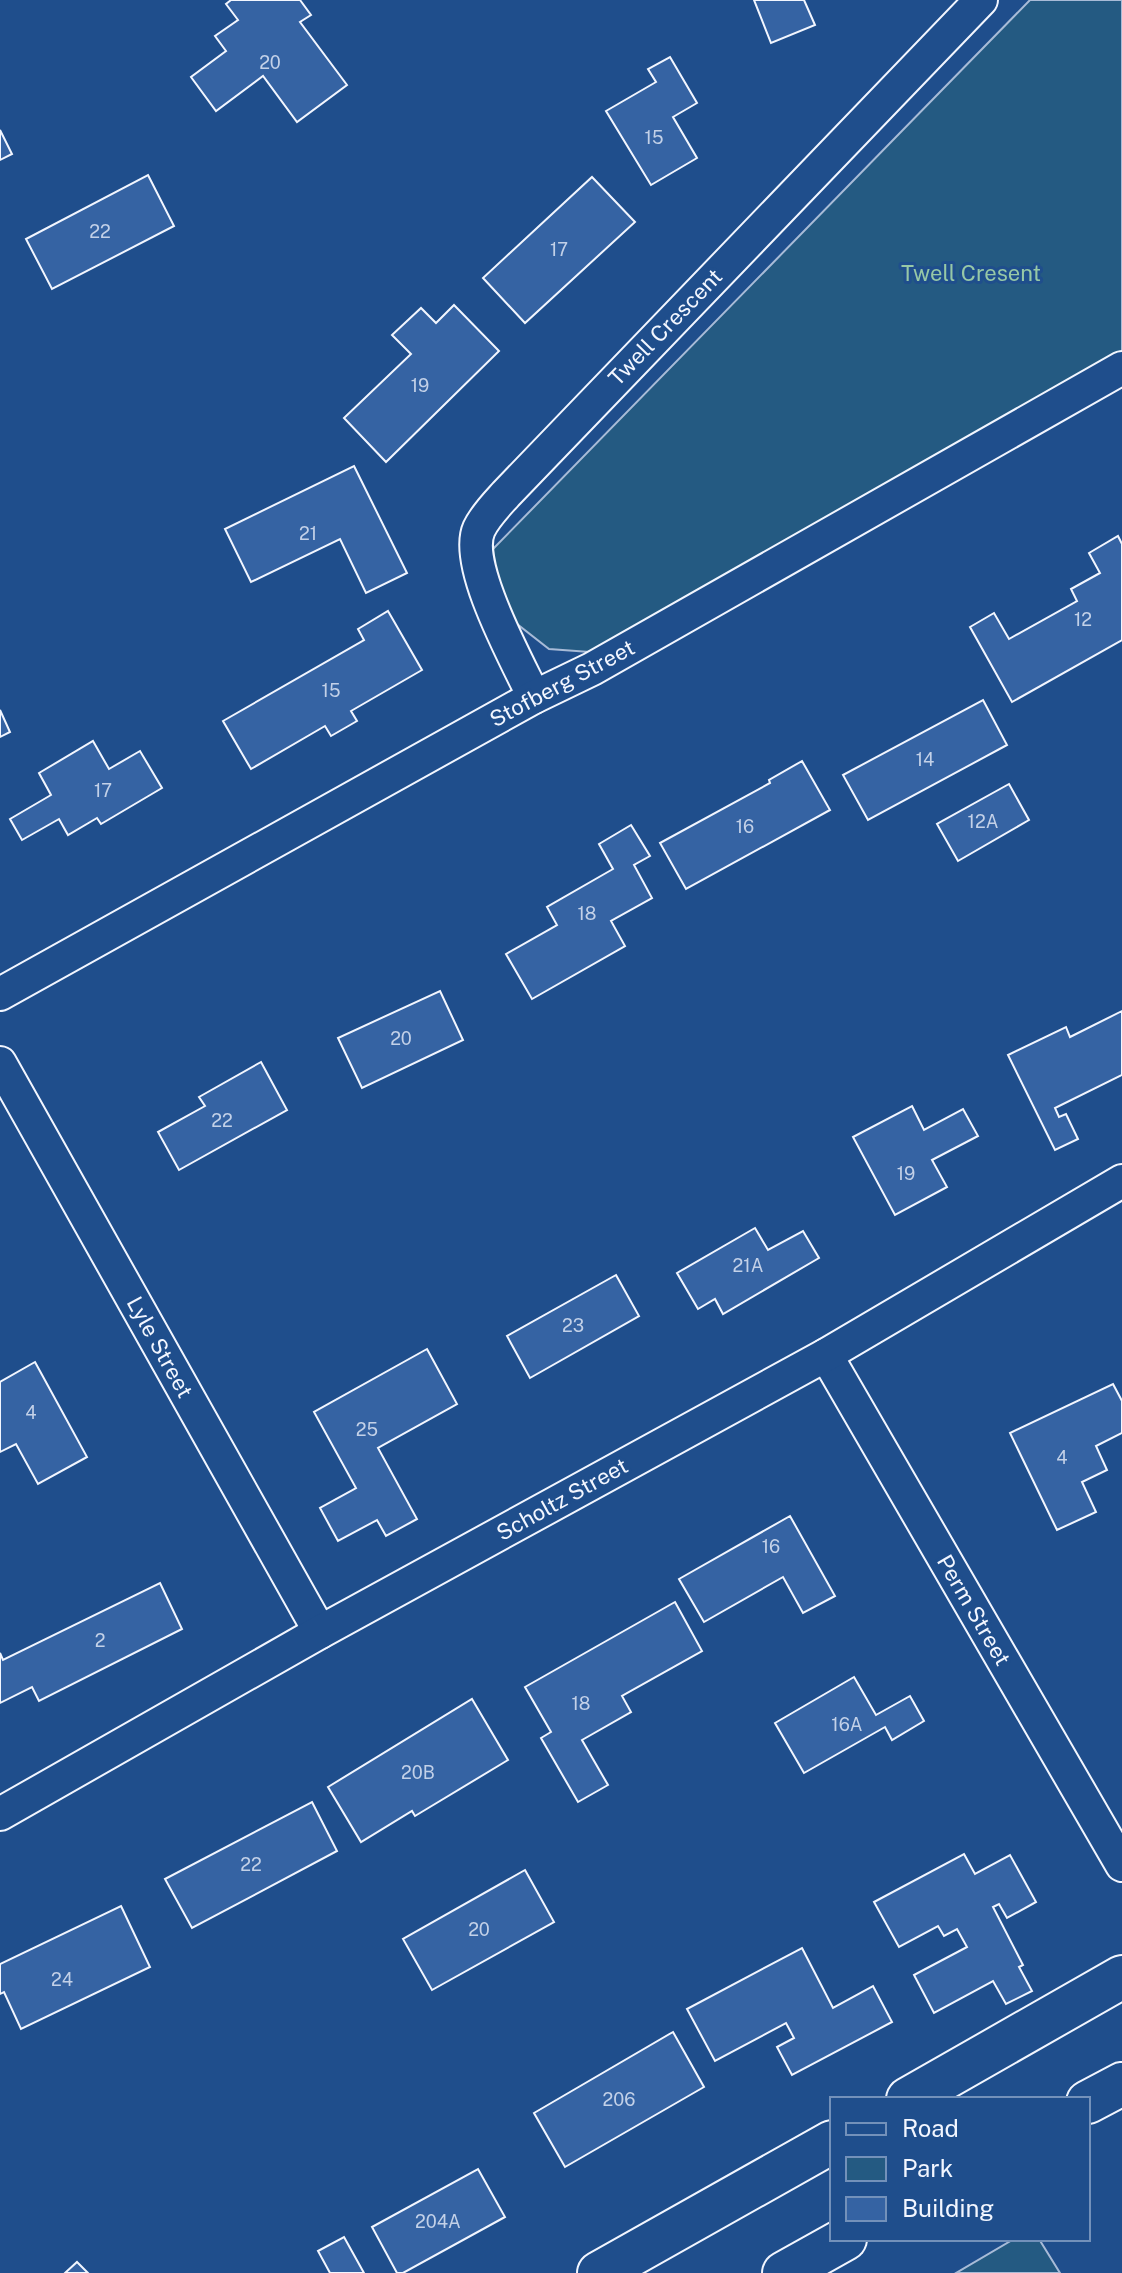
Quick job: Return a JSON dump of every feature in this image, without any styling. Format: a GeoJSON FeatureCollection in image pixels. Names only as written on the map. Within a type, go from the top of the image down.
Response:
{"type":"FeatureCollection","features":[{"type":"Feature","properties":{"kind":"street","name":"Twell Crescent"},"geometry":{"type":"LineString","coordinates":[[534,697],[480,577],[475,555],[479,529],[506,494],[981,0]]}},
{"type":"Feature","properties":{"kind":"street","name":"Stofberg Street"},"geometry":{"type":"LineString","coordinates":[[0,994],[534,697],[592,669],[1122,368]]}},
{"type":"Feature","properties":{"kind":"street","name":"Lyle Street"},"geometry":{"type":"LineString","coordinates":[[0,1063],[320,1632]]}},
{"type":"Feature","properties":{"kind":"street","name":"Scholtz Street"},"geometry":{"type":"LineString","coordinates":[[0,1814],[320,1632],[826,1355],[1122,1181]]}},
{"type":"Feature","properties":{"kind":"street","name":"Perm Street"},"geometry":{"type":"LineString","coordinates":[[826,1355],[1122,1865]]}},
{"type":"Feature","properties":{"kind":"street"},"geometry":{"type":"LineString","coordinates":[[912,2097],[1122,1977]]}},
{"type":"Feature","properties":{"kind":"street"},"geometry":{"type":"LineString","coordinates":[[1090,2101],[1122,2084]]}},
{"type":"Feature","properties":{"kind":"street"},"geometry":{"type":"LineString","coordinates":[[599,2273],[830,2143]]}},
{"type":"Feature","properties":{"kind":"street"},"geometry":{"type":"LineString","coordinates":[[784,2273],[841,2241]]}},
{"type":"Feature","properties":{"kind":"green space","name":"Twell Cresent"},"geometry":{"type":"Polygon","coordinates":[[[1030,0],[1122,0],[1122,359],[617,654],[549,649],[512,620],[489,574],[492,550],[1030,0]]]}},
{"type":"Feature","properties":{"kind":"green space"},"geometry":{"type":"Polygon","coordinates":[[[1011,2241],[1040,2241],[1060,2273],[956,2273],[1011,2241]]]}},
{"type":"Feature","properties":{"kind":"building"},"geometry":{"type":"Polygon","coordinates":[[[231,0],[300,0],[311,15],[300,22],[347,85],[297,122],[263,76],[216,111],[191,77],[226,51],[215,36],[238,20],[226,4],[231,0]]]}},
{"type":"Feature","properties":{"kind":"building"},"geometry":{"type":"Polygon","coordinates":[[[754,0],[804,0],[815,25],[771,43],[754,0]]]}},
{"type":"Feature","properties":{"kind":"building"},"geometry":{"type":"Polygon","coordinates":[[[670,57],[697,103],[673,117],[697,158],[651,185],[606,111],[656,82],[648,69],[670,57]]]}},
{"type":"Feature","properties":{"kind":"building"},"geometry":{"type":"Polygon","coordinates":[[[0,130],[12,154],[0,160],[0,130]]]}},
{"type":"Feature","properties":{"kind":"building"},"geometry":{"type":"Polygon","coordinates":[[[148,175],[174,226],[52,289],[26,239],[148,175]]]}},
{"type":"Feature","properties":{"kind":"building"},"geometry":{"type":"Polygon","coordinates":[[[592,177],[635,222],[525,323],[483,278],[592,177]]]}},
{"type":"Feature","properties":{"kind":"building"},"geometry":{"type":"Polygon","coordinates":[[[454,305],[499,351],[386,462],[344,418],[411,354],[392,335],[421,308],[436,323],[454,305]]]}},
{"type":"Feature","properties":{"kind":"building"},"geometry":{"type":"Polygon","coordinates":[[[354,466],[407,573],[366,593],[340,539],[251,582],[225,529],[354,466]]]}},
{"type":"Feature","properties":{"kind":"building"},"geometry":{"type":"Polygon","coordinates":[[[1118,536],[1122,544],[1122,640],[1012,702],[970,627],[994,613],[1009,639],[1077,601],[1071,589],[1100,573],[1089,553],[1118,536]]]}},
{"type":"Feature","properties":{"kind":"building"},"geometry":{"type":"Polygon","coordinates":[[[388,611],[422,670],[351,711],[357,721],[331,736],[325,726],[251,769],[223,721],[364,640],[358,629],[388,611]]]}},
{"type":"Feature","properties":{"kind":"building"},"geometry":{"type":"Polygon","coordinates":[[[983,700],[1007,745],[868,820],[843,775],[983,700]]]}},
{"type":"Feature","properties":{"kind":"building"},"geometry":{"type":"Polygon","coordinates":[[[0,710],[10,732],[0,737],[0,710]]]}},
{"type":"Feature","properties":{"kind":"building"},"geometry":{"type":"Polygon","coordinates":[[[93,741],[109,769],[140,751],[162,788],[101,824],[97,818],[68,835],[59,819],[22,840],[10,819],[51,795],[39,773],[93,741]]]}},
{"type":"Feature","properties":{"kind":"building"},"geometry":{"type":"Polygon","coordinates":[[[802,761],[830,810],[686,889],[660,843],[770,783],[769,780],[802,761]]]}},
{"type":"Feature","properties":{"kind":"building"},"geometry":{"type":"Polygon","coordinates":[[[1009,784],[1029,820],[958,861],[937,824],[1009,784]]]}},
{"type":"Feature","properties":{"kind":"building"},"geometry":{"type":"Polygon","coordinates":[[[631,825],[650,856],[634,865],[652,898],[611,921],[625,946],[532,999],[506,954],[557,925],[547,907],[613,869],[599,844],[631,825]]]}},
{"type":"Feature","properties":{"kind":"building"},"geometry":{"type":"Polygon","coordinates":[[[440,991],[463,1040],[362,1088],[338,1038],[440,991]]]}},
{"type":"Feature","properties":{"kind":"building"},"geometry":{"type":"Polygon","coordinates":[[[1122,1011],[1122,1075],[1055,1108],[1059,1117],[1066,1114],[1078,1139],[1055,1150],[1008,1055],[1066,1027],[1070,1037],[1122,1011]]]}},
{"type":"Feature","properties":{"kind":"building"},"geometry":{"type":"Polygon","coordinates":[[[261,1062],[287,1110],[179,1170],[158,1132],[205,1106],[199,1097],[261,1062]]]}},
{"type":"Feature","properties":{"kind":"building"},"geometry":{"type":"Polygon","coordinates":[[[912,1106],[924,1130],[963,1109],[978,1136],[932,1160],[947,1187],[895,1215],[853,1137],[912,1106]]]}},
{"type":"Feature","properties":{"kind":"building"},"geometry":{"type":"Polygon","coordinates":[[[755,1228],[768,1250],[803,1231],[819,1258],[723,1314],[715,1299],[698,1309],[677,1273],[755,1228]]]}},
{"type":"Feature","properties":{"kind":"building"},"geometry":{"type":"Polygon","coordinates":[[[616,1275],[639,1316],[530,1378],[507,1336],[616,1275]]]}},
{"type":"Feature","properties":{"kind":"building"},"geometry":{"type":"Polygon","coordinates":[[[427,1349],[457,1404],[378,1448],[417,1519],[386,1536],[377,1520],[338,1541],[320,1508],[356,1488],[314,1412],[427,1349]]]}},
{"type":"Feature","properties":{"kind":"building"},"geometry":{"type":"Polygon","coordinates":[[[35,1362],[87,1457],[38,1484],[16,1444],[0,1452],[0,1382],[35,1362]]]}},
{"type":"Feature","properties":{"kind":"building"},"geometry":{"type":"Polygon","coordinates":[[[1113,1384],[1122,1401],[1122,1433],[1096,1446],[1107,1470],[1082,1482],[1096,1512],[1057,1530],[1010,1433],[1113,1384]]]}},
{"type":"Feature","properties":{"kind":"building"},"geometry":{"type":"Polygon","coordinates":[[[790,1516],[835,1596],[803,1613],[783,1577],[704,1622],[679,1579],[790,1516]]]}},
{"type":"Feature","properties":{"kind":"building"},"geometry":{"type":"Polygon","coordinates":[[[160,1583],[182,1629],[39,1701],[32,1687],[0,1703],[0,1653],[3,1660],[160,1583]]]}},
{"type":"Feature","properties":{"kind":"building"},"geometry":{"type":"Polygon","coordinates":[[[675,1602],[702,1651],[622,1696],[631,1712],[582,1740],[608,1785],[578,1802],[541,1738],[551,1732],[525,1687],[675,1602]]]}},
{"type":"Feature","properties":{"kind":"building"},"geometry":{"type":"Polygon","coordinates":[[[854,1677],[876,1715],[910,1696],[924,1721],[892,1740],[885,1727],[804,1773],[775,1723],[854,1677]]]}},
{"type":"Feature","properties":{"kind":"building"},"geometry":{"type":"Polygon","coordinates":[[[472,1699],[508,1760],[415,1816],[412,1811],[361,1842],[328,1787],[472,1699]]]}},
{"type":"Feature","properties":{"kind":"building"},"geometry":{"type":"Polygon","coordinates":[[[312,1802],[337,1851],[192,1928],[165,1879],[312,1802]]]}},
{"type":"Feature","properties":{"kind":"building"},"geometry":{"type":"Polygon","coordinates":[[[964,1854],[975,1874],[1010,1855],[1036,1902],[1007,1918],[999,1904],[993,1907],[1023,1965],[1019,1967],[1032,1991],[1006,2004],[993,1981],[934,2013],[914,1975],[967,1947],[957,1929],[944,1936],[938,1926],[899,1947],[874,1902],[964,1854]]]}},
{"type":"Feature","properties":{"kind":"building"},"geometry":{"type":"Polygon","coordinates":[[[525,1870],[554,1922],[432,1990],[403,1939],[525,1870]]]}},
{"type":"Feature","properties":{"kind":"building"},"geometry":{"type":"Polygon","coordinates":[[[121,1906],[150,1967],[21,2029],[4,1992],[0,1994],[0,1964],[121,1906]]]}},
{"type":"Feature","properties":{"kind":"building"},"geometry":{"type":"Polygon","coordinates":[[[802,1948],[833,2008],[873,1986],[892,2022],[792,2075],[777,2047],[794,2038],[786,2023],[715,2061],[687,2009],[802,1948]]]}},
{"type":"Feature","properties":{"kind":"building"},"geometry":{"type":"Polygon","coordinates":[[[673,2032],[704,2087],[565,2167],[534,2113],[673,2032]]]}},
{"type":"Feature","properties":{"kind":"building"},"geometry":{"type":"Polygon","coordinates":[[[478,2169],[505,2217],[403,2273],[397,2273],[372,2227],[478,2169]]]}},
{"type":"Feature","properties":{"kind":"building"},"geometry":{"type":"Polygon","coordinates":[[[344,2237],[364,2273],[330,2273],[318,2251],[344,2237]]]}},
{"type":"Feature","properties":{"kind":"building"},"geometry":{"type":"Polygon","coordinates":[[[77,2262],[88,2273],[65,2273],[77,2262]]]}}]}
